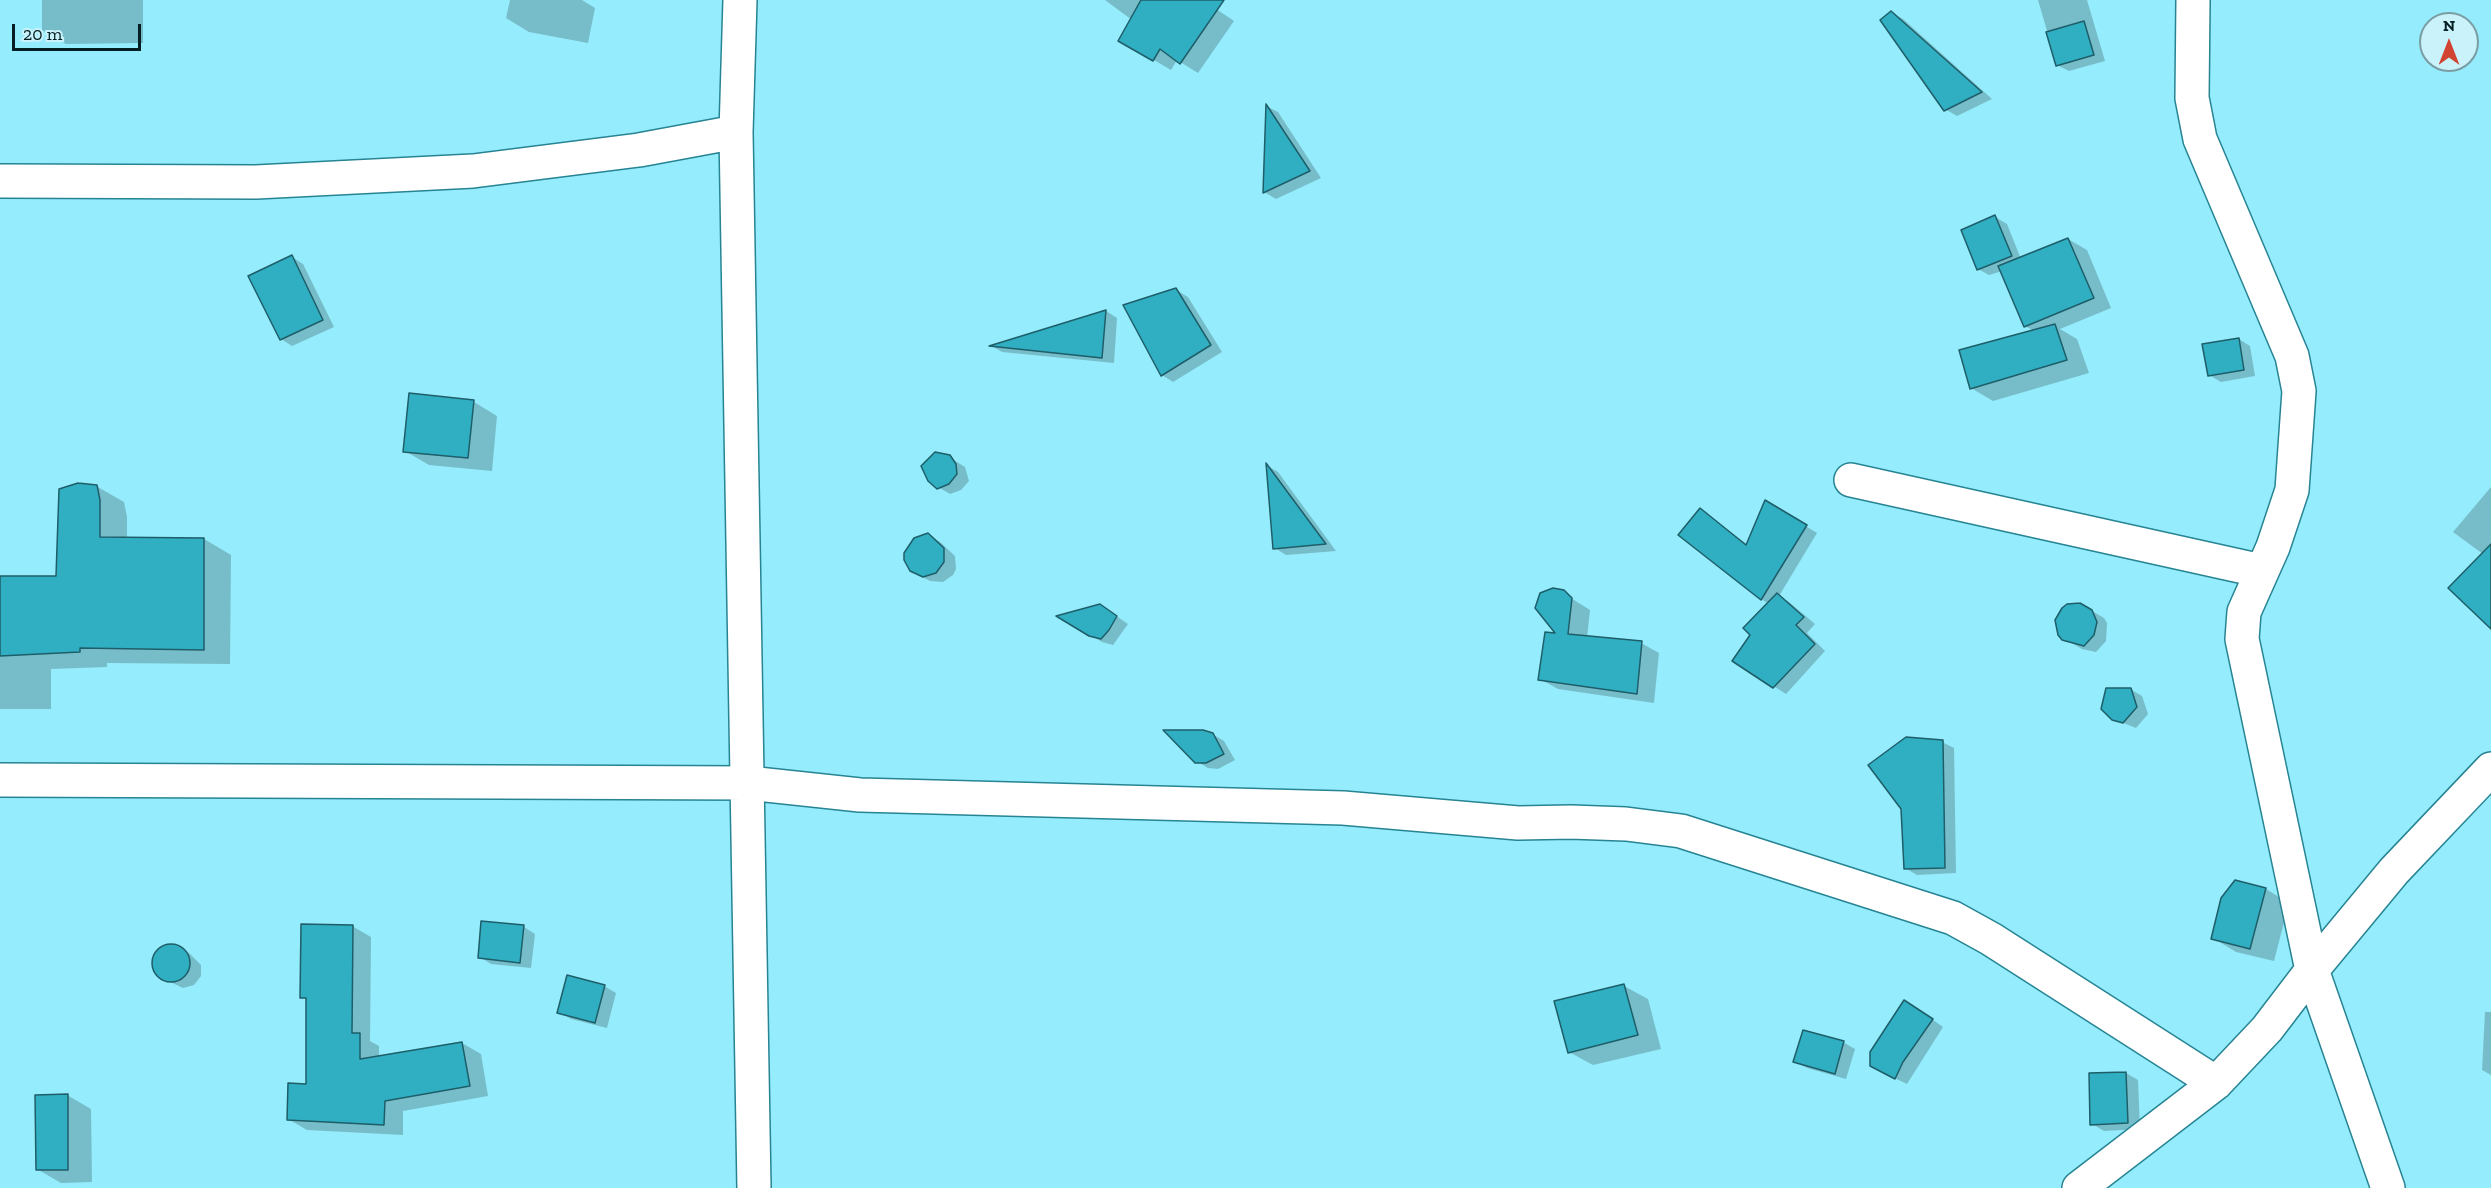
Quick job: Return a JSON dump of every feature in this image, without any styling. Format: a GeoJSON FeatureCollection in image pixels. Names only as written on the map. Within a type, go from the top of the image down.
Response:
{"type":"FeatureCollection","features":[{"type":"Feature","properties":{"kind":"street"},"geometry":{"type":"LineString","coordinates":[[740,0],[736,132],[754,1188]]}},
{"type":"Feature","properties":{"kind":"street"},"geometry":{"type":"LineString","coordinates":[[2193,0],[2192,98],[2200,139],[2292,356],[2299,391],[2292,490],[2273,547],[2244,612],[2242,639],[2312,970],[2388,1188]]}},
{"type":"Feature","properties":{"kind":"street"},"geometry":{"type":"LineString","coordinates":[[0,181],[256,182],[473,171],[639,150],[736,132]]}},
{"type":"Feature","properties":{"kind":"street"},"geometry":{"type":"LineString","coordinates":[[1851,480],[2262,571]]}},
{"type":"Feature","properties":{"kind":"street"},"geometry":{"type":"LineString","coordinates":[[2079,1188],[2216,1083],[2267,1029],[2312,970],[2394,871],[2491,768]]}},
{"type":"Feature","properties":{"kind":"street"},"geometry":{"type":"LineString","coordinates":[[0,780],[748,783],[860,795],[1342,808],[1518,823],[1626,824],[1681,831],[1953,918],[2000,945],[2216,1083]]}},
{"type":"Feature","properties":{"kind":"building"},"geometry":{"type":"Polygon","coordinates":[[[1141,0],[1224,0],[1180,64],[1160,49],[1153,61],[1118,41],[1141,0]]]}},
{"type":"Feature","properties":{"kind":"building"},"geometry":{"type":"Polygon","coordinates":[[[1891,11],[1982,92],[1944,111],[1880,20],[1891,11]]]}},
{"type":"Feature","properties":{"kind":"building"},"geometry":{"type":"Polygon","coordinates":[[[2084,21],[2094,55],[2056,66],[2046,32],[2084,21]]]}},
{"type":"Feature","properties":{"kind":"building"},"geometry":{"type":"Polygon","coordinates":[[[1266,104],[1310,171],[1263,193],[1266,104]]]}},
{"type":"Feature","properties":{"kind":"building"},"geometry":{"type":"Polygon","coordinates":[[[1995,215],[2012,256],[1977,270],[1961,230],[1995,215]]]}},
{"type":"Feature","properties":{"kind":"building"},"geometry":{"type":"Polygon","coordinates":[[[2068,238],[2094,298],[2024,327],[1998,266],[2068,238]]]}},
{"type":"Feature","properties":{"kind":"building"},"geometry":{"type":"Polygon","coordinates":[[[292,255],[323,320],[280,340],[248,276],[292,255]]]}},
{"type":"Feature","properties":{"kind":"building"},"geometry":{"type":"Polygon","coordinates":[[[1176,288],[1211,345],[1161,376],[1123,305],[1176,288]]]}},
{"type":"Feature","properties":{"kind":"building"},"geometry":{"type":"Polygon","coordinates":[[[1106,310],[1102,358],[989,346],[1106,310]]]}},
{"type":"Feature","properties":{"kind":"building"},"geometry":{"type":"Polygon","coordinates":[[[2055,324],[2067,360],[1970,389],[1959,350],[2055,324]]]}},
{"type":"Feature","properties":{"kind":"building"},"geometry":{"type":"Polygon","coordinates":[[[2239,338],[2244,370],[2208,376],[2202,344],[2239,338]]]}},
{"type":"Feature","properties":{"kind":"building"},"geometry":{"type":"Polygon","coordinates":[[[409,393],[474,400],[468,458],[403,452],[409,393]]]}},
{"type":"Feature","properties":{"kind":"building"},"geometry":{"type":"Polygon","coordinates":[[[935,452],[950,455],[956,464],[957,474],[949,484],[937,489],[928,481],[921,466],[935,452]]]}},
{"type":"Feature","properties":{"kind":"building"},"geometry":{"type":"Polygon","coordinates":[[[1266,463],[1326,544],[1273,549],[1266,463]]]}},
{"type":"Feature","properties":{"kind":"building"},"geometry":{"type":"Polygon","coordinates":[[[78,483],[97,485],[100,500],[100,537],[204,538],[204,650],[80,648],[80,652],[0,656],[0,576],[56,576],[59,489],[78,483]]]}},
{"type":"Feature","properties":{"kind":"building"},"geometry":{"type":"Polygon","coordinates":[[[1765,500],[1807,525],[1761,600],[1678,535],[1700,508],[1746,545],[1765,500]]]}},
{"type":"Feature","properties":{"kind":"building"},"geometry":{"type":"Polygon","coordinates":[[[928,533],[944,548],[944,562],[936,573],[923,577],[910,571],[904,560],[904,553],[914,538],[928,533]]]}},
{"type":"Feature","properties":{"kind":"building"},"geometry":{"type":"Polygon","coordinates":[[[2491,544],[2491,629],[2448,588],[2491,544]]]}},
{"type":"Feature","properties":{"kind":"building"},"geometry":{"type":"Polygon","coordinates":[[[1553,588],[1564,590],[1572,598],[1568,634],[1642,641],[1637,694],[1538,680],[1545,632],[1555,633],[1535,608],[1540,593],[1553,588]]]}},
{"type":"Feature","properties":{"kind":"building"},"geometry":{"type":"Polygon","coordinates":[[[1777,593],[1804,617],[1796,625],[1815,644],[1773,688],[1732,661],[1750,635],[1743,628],[1777,593]]]}},
{"type":"Feature","properties":{"kind":"building"},"geometry":{"type":"Polygon","coordinates":[[[2080,603],[2092,610],[2097,622],[2094,635],[2084,646],[2062,640],[2058,635],[2055,620],[2067,604],[2080,603]]]}},
{"type":"Feature","properties":{"kind":"building"},"geometry":{"type":"Polygon","coordinates":[[[1100,604],[1117,616],[1101,639],[1089,636],[1056,616],[1100,604]]]}},
{"type":"Feature","properties":{"kind":"building"},"geometry":{"type":"Polygon","coordinates":[[[2106,688],[2131,688],[2137,707],[2123,723],[2112,720],[2101,709],[2106,688]]]}},
{"type":"Feature","properties":{"kind":"building"},"geometry":{"type":"Polygon","coordinates":[[[1163,730],[1203,730],[1213,733],[1224,754],[1206,763],[1195,763],[1163,730]]]}},
{"type":"Feature","properties":{"kind":"building"},"geometry":{"type":"Polygon","coordinates":[[[1906,737],[1943,740],[1945,868],[1904,869],[1901,809],[1868,765],[1906,737]]]}},
{"type":"Feature","properties":{"kind":"building"},"geometry":{"type":"Polygon","coordinates":[[[2235,880],[2266,888],[2250,949],[2211,939],[2221,898],[2235,880]]]}},
{"type":"Feature","properties":{"kind":"building"},"geometry":{"type":"Polygon","coordinates":[[[481,921],[524,925],[520,963],[478,958],[481,921]]]}},
{"type":"Feature","properties":{"kind":"building"},"geometry":{"type":"Polygon","coordinates":[[[301,924],[353,925],[352,1033],[360,1033],[360,1059],[462,1042],[470,1086],[385,1101],[384,1125],[287,1120],[288,1083],[306,1084],[306,998],[300,998],[301,924]]]}},
{"type":"Feature","properties":{"kind":"building"},"geometry":{"type":"Polygon","coordinates":[[[171,944],[185,949],[190,963],[185,977],[171,982],[157,977],[152,963],[157,949],[171,944]]]}},
{"type":"Feature","properties":{"kind":"building"},"geometry":{"type":"Polygon","coordinates":[[[567,975],[605,985],[595,1023],[557,1013],[567,975]]]}},
{"type":"Feature","properties":{"kind":"building"},"geometry":{"type":"Polygon","coordinates":[[[1624,984],[1638,1035],[1568,1053],[1554,1001],[1624,984]]]}},
{"type":"Feature","properties":{"kind":"building"},"geometry":{"type":"Polygon","coordinates":[[[1904,1000],[1933,1019],[1903,1062],[1895,1079],[1870,1066],[1870,1052],[1904,1000]]]}},
{"type":"Feature","properties":{"kind":"building"},"geometry":{"type":"Polygon","coordinates":[[[1803,1030],[1844,1041],[1835,1074],[1793,1062],[1803,1030]]]}},
{"type":"Feature","properties":{"kind":"building"},"geometry":{"type":"Polygon","coordinates":[[[2126,1072],[2128,1123],[2090,1125],[2089,1073],[2126,1072]]]}},
{"type":"Feature","properties":{"kind":"building"},"geometry":{"type":"Polygon","coordinates":[[[68,1094],[68,1170],[36,1170],[35,1095],[68,1094]]]}}]}
